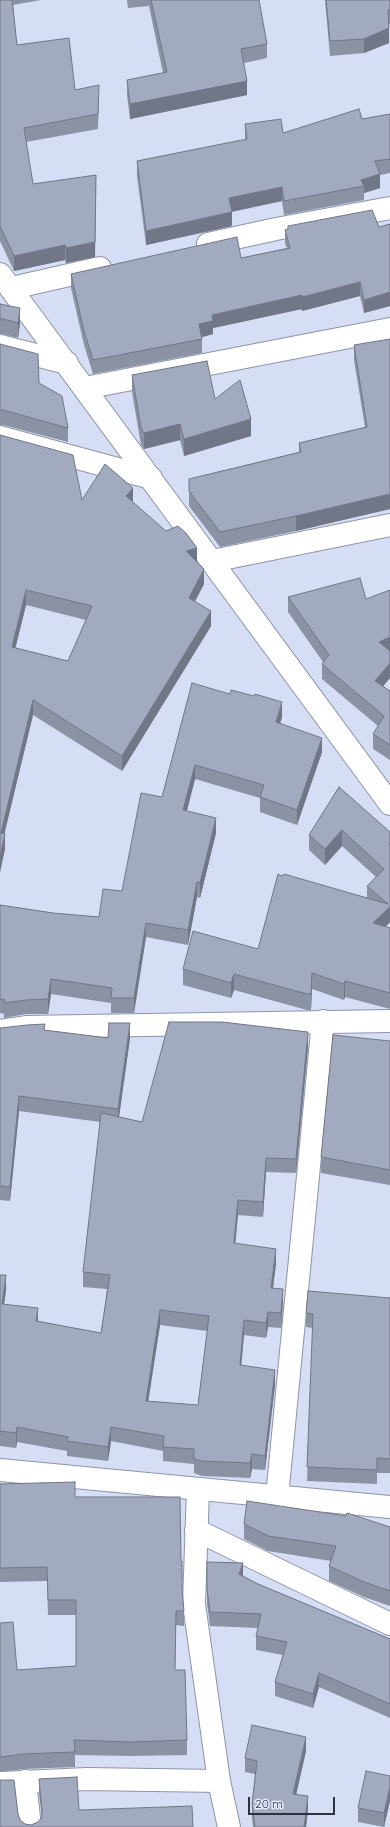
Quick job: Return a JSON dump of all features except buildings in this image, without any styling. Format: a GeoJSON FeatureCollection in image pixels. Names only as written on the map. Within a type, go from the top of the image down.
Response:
{"type":"FeatureCollection","features":[{"type":"Feature","properties":{"kind":"street"},"geometry":{"type":"LineString","coordinates":[[190,248],[276,229],[390,208]]}},
{"type":"Feature","properties":{"kind":"street"},"geometry":{"type":"LineString","coordinates":[[120,264],[6,281],[390,804]]}},
{"type":"Feature","properties":{"kind":"street"},"geometry":{"type":"LineString","coordinates":[[85,388],[390,329]]}},
{"type":"Feature","properties":{"kind":"street"},"geometry":{"type":"LineString","coordinates":[[0,346],[67,363]]}},
{"type":"Feature","properties":{"kind":"street"},"geometry":{"type":"LineString","coordinates":[[0,437],[151,478]]}},
{"type":"Feature","properties":{"kind":"street"},"geometry":{"type":"LineString","coordinates":[[212,561],[390,525]]}},
{"type":"Feature","properties":{"kind":"street"},"geometry":{"type":"LineString","coordinates":[[278,1497],[323,1021]]}},
{"type":"Feature","properties":{"kind":"street"},"geometry":{"type":"LineString","coordinates":[[0,1031],[26,1027],[390,1021]]}},
{"type":"Feature","properties":{"kind":"street"},"geometry":{"type":"LineString","coordinates":[[0,1470],[390,1507]]}},
{"type":"Feature","properties":{"kind":"street"},"geometry":{"type":"LineString","coordinates":[[198,1489],[194,1604],[219,1781],[229,1827]]}},
{"type":"Feature","properties":{"kind":"street"},"geometry":{"type":"LineString","coordinates":[[196,1530],[390,1624]]}},
{"type":"Feature","properties":{"kind":"street"},"geometry":{"type":"LineString","coordinates":[[0,1783],[87,1779],[219,1781]]}},
{"type":"Feature","properties":{"kind":"street"},"geometry":{"type":"LineString","coordinates":[[25,1781],[30,1827]]}}]}
